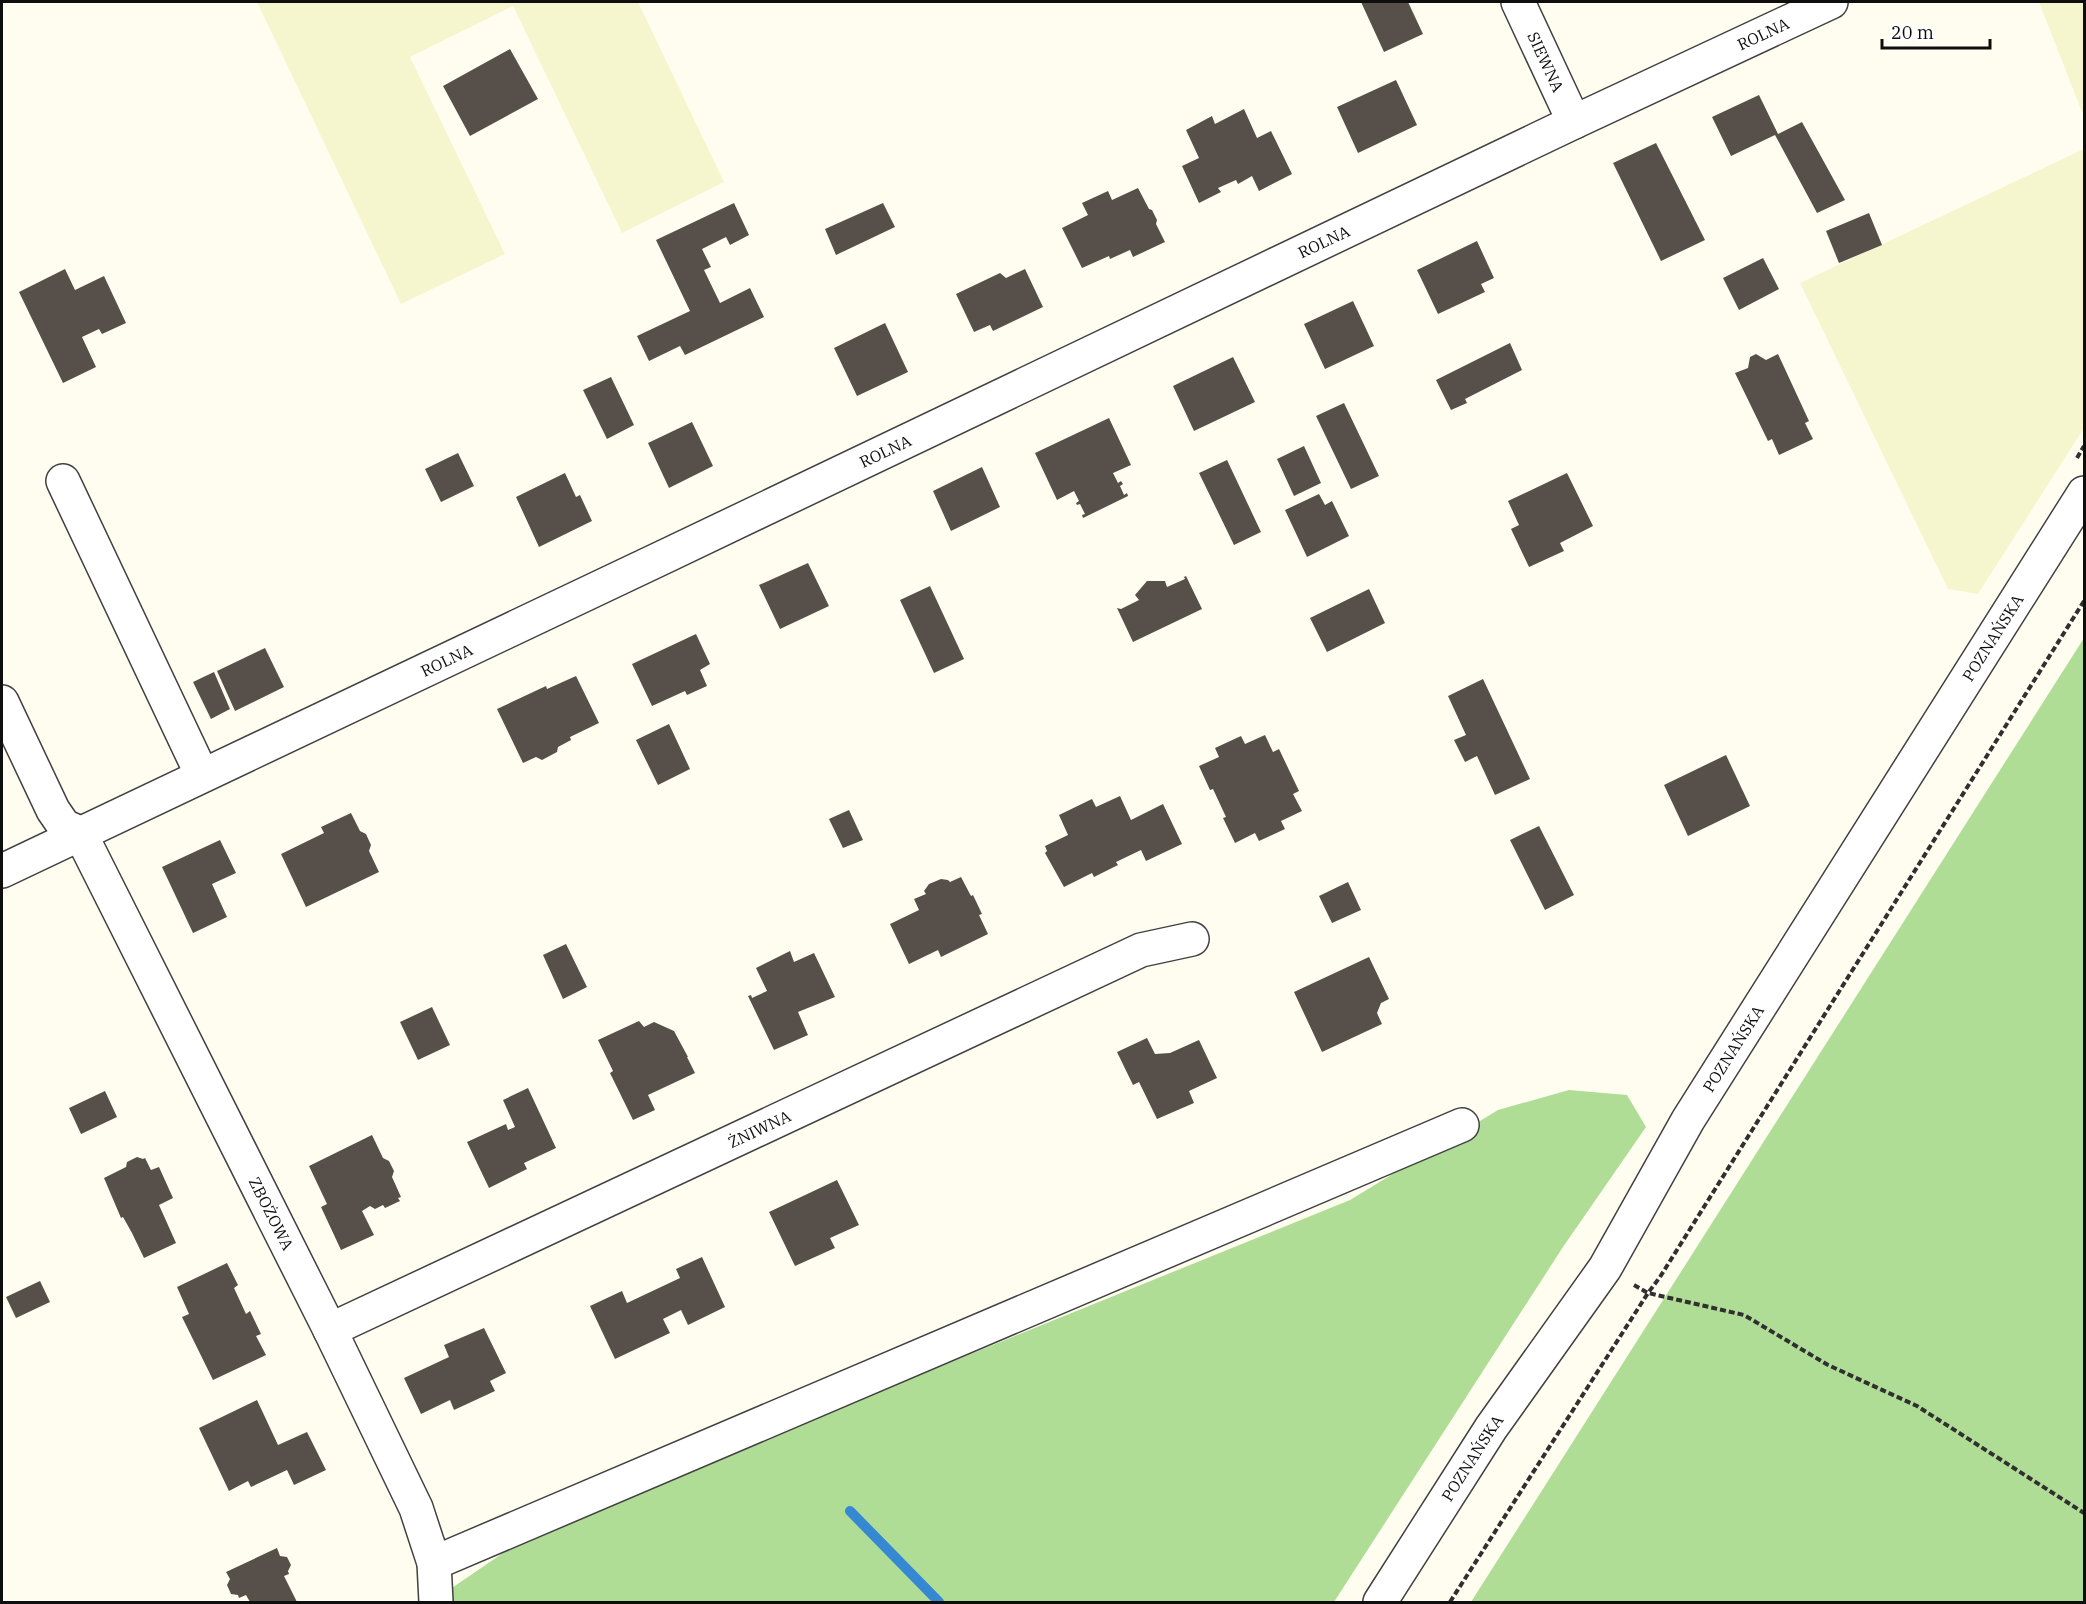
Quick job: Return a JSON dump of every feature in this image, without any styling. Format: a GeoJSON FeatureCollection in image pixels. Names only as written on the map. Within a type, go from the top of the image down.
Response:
{"type":"FeatureCollection","features":[{"type":"Feature","properties":{"kind":"street","name":"SIEWNA"},"geometry":{"type":"LineString","coordinates":[[1518,2],[1574,122]]}},
{"type":"Feature","properties":{"kind":"street","name":"ROLNA"},"geometry":{"type":"LineString","coordinates":[[2,871],[1574,122],[1831,2]]}},
{"type":"Feature","properties":{"kind":"street"},"geometry":{"type":"LineString","coordinates":[[63,481],[202,775]]}},
{"type":"Feature","properties":{"kind":"street","name":"POZNAŃSKA"},"geometry":{"type":"LineString","coordinates":[[1380,1602],[1491,1428],[1605,1269],[1688,1120],[2085,493]]}},
{"type":"Feature","properties":{"kind":"street"},"geometry":{"type":"LineString","coordinates":[[2,702],[53,810],[64,826],[80,833]]}},
{"type":"Feature","properties":{"kind":"street","name":"ZBOŻOWA"},"geometry":{"type":"LineString","coordinates":[[80,833],[330,1330],[416,1508],[434,1563],[436,1602]]}},
{"type":"Feature","properties":{"kind":"street","name":"ŻNIWNA"},"geometry":{"type":"LineString","coordinates":[[330,1330],[1142,950],[1192,939]]}},
{"type":"Feature","properties":{"kind":"street"},"geometry":{"type":"LineString","coordinates":[[434,1563],[1462,1125]]}},
{"type":"Feature","properties":{"kind":"path"},"geometry":{"type":"LineString","coordinates":[[1450,1602],[1660,1277],[2085,601]]}},
{"type":"Feature","properties":{"kind":"path"},"geometry":{"type":"LineString","coordinates":[[1648,1293],[1744,1315],[1828,1365],[1917,1406],[2085,1513]]}},
{"type":"Feature","properties":{"kind":"green space"},"geometry":{"type":"Polygon","coordinates":[[[257,2],[638,2],[724,182],[622,233],[513,6],[410,57],[505,254],[401,304],[257,2]]]}},
{"type":"Feature","properties":{"kind":"green space"},"geometry":{"type":"Polygon","coordinates":[[[2039,2],[2084,2],[2084,117],[2039,2]]]}},
{"type":"Feature","properties":{"kind":"green space"},"geometry":{"type":"Polygon","coordinates":[[[2084,149],[2084,428],[1978,594],[1948,589],[1800,283],[2084,149]]]}},
{"type":"Feature","properties":{"kind":"green space"},"geometry":{"type":"Polygon","coordinates":[[[2084,638],[2084,1602],[1471,1602],[2084,638]]]}},
{"type":"Feature","properties":{"kind":"green space"},"geometry":{"type":"Polygon","coordinates":[[[1569,1090],[1627,1095],[1646,1127],[1563,1247],[1334,1602],[445,1602],[443,1594],[519,1542],[786,1429],[1350,1200],[1498,1110],[1569,1090]]]}},
{"type":"Feature","properties":{"kind":"building"},"geometry":{"type":"Polygon","coordinates":[[[1361,2],[1408,2],[1423,34],[1384,52],[1361,2]]]}},
{"type":"Feature","properties":{"kind":"building"},"geometry":{"type":"Polygon","coordinates":[[[510,49],[538,99],[470,136],[443,86],[510,49]]]}},
{"type":"Feature","properties":{"kind":"building"},"geometry":{"type":"Polygon","coordinates":[[[1396,80],[1417,125],[1358,153],[1337,107],[1396,80]]]}},
{"type":"Feature","properties":{"kind":"building"},"geometry":{"type":"Polygon","coordinates":[[[1759,95],[1778,134],[1802,122],[1845,200],[1817,213],[1775,135],[1731,156],[1712,117],[1759,95]]]}},
{"type":"Feature","properties":{"kind":"building"},"geometry":{"type":"Polygon","coordinates":[[[1244,109],[1257,138],[1271,131],[1292,174],[1259,191],[1252,176],[1238,184],[1236,180],[1218,188],[1221,192],[1199,203],[1182,166],[1199,158],[1186,130],[1212,116],[1215,124],[1244,109]]]}},
{"type":"Feature","properties":{"kind":"building"},"geometry":{"type":"Polygon","coordinates":[[[1656,143],[1705,240],[1661,261],[1613,163],[1656,143]]]}},
{"type":"Feature","properties":{"kind":"building"},"geometry":{"type":"Polygon","coordinates":[[[1138,188],[1157,220],[1156,224],[1165,242],[1133,257],[1130,250],[1082,268],[1062,228],[1088,215],[1082,203],[1108,191],[1112,200],[1138,188]]]}},
{"type":"Feature","properties":{"kind":"building"},"geometry":{"type":"Polygon","coordinates":[[[734,203],[749,235],[730,245],[726,237],[702,249],[711,267],[704,270],[720,303],[750,288],[764,317],[685,355],[680,346],[649,361],[637,336],[690,311],[656,240],[734,203]]]}},
{"type":"Feature","properties":{"kind":"building"},"geometry":{"type":"Polygon","coordinates":[[[883,203],[895,227],[836,255],[825,229],[883,203]]]}},
{"type":"Feature","properties":{"kind":"building"},"geometry":{"type":"Polygon","coordinates":[[[1869,213],[1882,245],[1839,263],[1826,231],[1869,213]]]}},
{"type":"Feature","properties":{"kind":"building"},"geometry":{"type":"Polygon","coordinates":[[[1477,241],[1494,278],[1481,284],[1485,292],[1438,314],[1417,270],[1477,241]]]}},
{"type":"Feature","properties":{"kind":"building"},"geometry":{"type":"Polygon","coordinates":[[[1763,258],[1779,289],[1739,310],[1723,278],[1763,258]]]}},
{"type":"Feature","properties":{"kind":"building"},"geometry":{"type":"Polygon","coordinates":[[[65,269],[75,290],[104,276],[126,323],[102,334],[99,329],[82,337],[96,367],[63,383],[19,292],[65,269]]]}},
{"type":"Feature","properties":{"kind":"building"},"geometry":{"type":"Polygon","coordinates":[[[1025,269],[1043,307],[993,331],[990,325],[974,332],[956,294],[1000,273],[1006,278],[1025,269]]]}},
{"type":"Feature","properties":{"kind":"building"},"geometry":{"type":"Polygon","coordinates":[[[1353,301],[1374,346],[1325,369],[1304,324],[1353,301]]]}},
{"type":"Feature","properties":{"kind":"building"},"geometry":{"type":"Polygon","coordinates":[[[885,323],[908,372],[857,396],[834,348],[885,323]]]}},
{"type":"Feature","properties":{"kind":"building"},"geometry":{"type":"Polygon","coordinates":[[[1510,343],[1522,370],[1465,399],[1467,403],[1451,410],[1436,380],[1510,343]]]}},
{"type":"Feature","properties":{"kind":"building"},"geometry":{"type":"Polygon","coordinates":[[[1756,354],[1766,360],[1778,354],[1809,421],[1805,423],[1813,439],[1779,455],[1772,439],[1768,441],[1735,373],[1748,368],[1750,357],[1756,354]]]}},
{"type":"Feature","properties":{"kind":"building"},"geometry":{"type":"Polygon","coordinates":[[[1233,357],[1255,402],[1194,431],[1173,386],[1233,357]]]}},
{"type":"Feature","properties":{"kind":"building"},"geometry":{"type":"Polygon","coordinates":[[[611,377],[634,425],[607,439],[583,390],[611,377]]]}},
{"type":"Feature","properties":{"kind":"building"},"geometry":{"type":"Polygon","coordinates":[[[1344,403],[1379,476],[1351,489],[1316,416],[1344,403]]]}},
{"type":"Feature","properties":{"kind":"building"},"geometry":{"type":"Polygon","coordinates":[[[1109,418],[1131,465],[1113,473],[1118,483],[1121,481],[1123,484],[1120,486],[1124,495],[1127,493],[1128,496],[1083,518],[1082,515],[1085,514],[1080,504],[1076,503],[1079,501],[1074,491],[1057,500],[1035,453],[1109,418]]]}},
{"type":"Feature","properties":{"kind":"building"},"geometry":{"type":"Polygon","coordinates":[[[692,422],[713,466],[669,488],[648,443],[692,422]]]}},
{"type":"Feature","properties":{"kind":"building"},"geometry":{"type":"Polygon","coordinates":[[[1304,446],[1321,483],[1294,496],[1277,459],[1304,446]]]}},
{"type":"Feature","properties":{"kind":"building"},"geometry":{"type":"Polygon","coordinates":[[[458,453],[474,486],[441,502],[425,469],[458,453]]]}},
{"type":"Feature","properties":{"kind":"building"},"geometry":{"type":"Polygon","coordinates":[[[1227,460],[1261,532],[1234,545],[1199,473],[1227,460]]]}},
{"type":"Feature","properties":{"kind":"building"},"geometry":{"type":"Polygon","coordinates":[[[982,467],[1000,507],[951,531],[933,491],[982,467]]]}},
{"type":"Feature","properties":{"kind":"building"},"geometry":{"type":"Polygon","coordinates":[[[565,473],[576,497],[580,495],[592,521],[539,547],[516,497],[565,473]]]}},
{"type":"Feature","properties":{"kind":"building"},"geometry":{"type":"Polygon","coordinates":[[[1567,473],[1593,526],[1560,543],[1564,551],[1529,567],[1511,529],[1519,525],[1508,501],[1567,473]]]}},
{"type":"Feature","properties":{"kind":"building"},"geometry":{"type":"Polygon","coordinates":[[[1319,494],[1325,505],[1332,501],[1349,536],[1307,557],[1285,510],[1319,494]]]}},
{"type":"Feature","properties":{"kind":"building"},"geometry":{"type":"Polygon","coordinates":[[[808,563],[829,606],[780,629],[759,585],[808,563]]]}},
{"type":"Feature","properties":{"kind":"building"},"geometry":{"type":"Polygon","coordinates":[[[1186,576],[1202,609],[1133,642],[1117,608],[1121,609],[1139,600],[1135,595],[1147,581],[1165,581],[1167,587],[1185,579],[1186,576]]]}},
{"type":"Feature","properties":{"kind":"building"},"geometry":{"type":"Polygon","coordinates":[[[930,586],[964,659],[934,673],[900,600],[930,586]]]}},
{"type":"Feature","properties":{"kind":"building"},"geometry":{"type":"Polygon","coordinates":[[[1369,589],[1385,623],[1327,652],[1310,618],[1369,589]]]}},
{"type":"Feature","properties":{"kind":"building"},"geometry":{"type":"Polygon","coordinates":[[[696,634],[710,664],[700,670],[707,686],[687,695],[685,691],[652,706],[632,664],[696,634]]]}},
{"type":"Feature","properties":{"kind":"building"},"geometry":{"type":"Polygon","coordinates":[[[265,648],[284,687],[235,711],[217,671],[265,648]]]}},
{"type":"Feature","properties":{"kind":"building"},"geometry":{"type":"Polygon","coordinates":[[[214,672],[230,709],[211,719],[193,682],[214,672]]]}},
{"type":"Feature","properties":{"kind":"building"},"geometry":{"type":"Polygon","coordinates":[[[576,676],[599,723],[570,737],[571,740],[558,747],[557,752],[542,760],[536,757],[523,763],[497,709],[546,686],[547,689],[576,676]]]}},
{"type":"Feature","properties":{"kind":"building"},"geometry":{"type":"Polygon","coordinates":[[[1483,679],[1530,779],[1495,795],[1477,756],[1465,762],[1454,740],[1466,735],[1448,696],[1483,679]]]}},
{"type":"Feature","properties":{"kind":"building"},"geometry":{"type":"Polygon","coordinates":[[[669,724],[690,769],[658,785],[636,740],[669,724]]]}},
{"type":"Feature","properties":{"kind":"building"},"geometry":{"type":"Polygon","coordinates":[[[1265,735],[1273,752],[1279,749],[1299,791],[1293,794],[1302,811],[1281,821],[1285,829],[1259,841],[1255,833],[1235,843],[1213,789],[1210,790],[1199,766],[1219,757],[1215,748],[1241,736],[1245,744],[1265,735]]]}},
{"type":"Feature","properties":{"kind":"building"},"geometry":{"type":"Polygon","coordinates":[[[1726,755],[1750,806],[1688,836],[1664,785],[1726,755]]]}},
{"type":"Feature","properties":{"kind":"building"},"geometry":{"type":"Polygon","coordinates":[[[1120,796],[1131,820],[1163,804],[1182,844],[1146,861],[1141,850],[1116,862],[1118,865],[1094,877],[1092,873],[1064,887],[1045,853],[1047,851],[1045,846],[1068,835],[1059,815],[1092,799],[1096,807],[1120,796]]]}},
{"type":"Feature","properties":{"kind":"building"},"geometry":{"type":"Polygon","coordinates":[[[849,810],[863,840],[843,848],[829,819],[849,810]]]}},
{"type":"Feature","properties":{"kind":"building"},"geometry":{"type":"Polygon","coordinates":[[[351,813],[360,831],[366,834],[371,845],[369,851],[379,872],[306,907],[281,854],[324,833],[321,827],[351,813]]]}},
{"type":"Feature","properties":{"kind":"building"},"geometry":{"type":"Polygon","coordinates":[[[1539,826],[1574,895],[1545,910],[1510,840],[1539,826]]]}},
{"type":"Feature","properties":{"kind":"building"},"geometry":{"type":"Polygon","coordinates":[[[220,840],[236,873],[212,884],[227,917],[193,933],[162,867],[220,840]]]}},
{"type":"Feature","properties":{"kind":"building"},"geometry":{"type":"Polygon","coordinates":[[[961,877],[982,914],[979,915],[988,934],[941,957],[938,950],[909,964],[890,924],[919,910],[914,899],[926,894],[924,891],[929,884],[941,879],[950,882],[961,877]]]}},
{"type":"Feature","properties":{"kind":"building"},"geometry":{"type":"Polygon","coordinates":[[[1348,882],[1361,910],[1332,923],[1319,896],[1348,882]]]}},
{"type":"Feature","properties":{"kind":"building"},"geometry":{"type":"Polygon","coordinates":[[[566,944],[587,987],[563,999],[543,955],[566,944]]]}},
{"type":"Feature","properties":{"kind":"building"},"geometry":{"type":"Polygon","coordinates":[[[790,951],[794,962],[814,953],[835,997],[798,1012],[808,1035],[774,1050],[748,996],[751,995],[752,998],[767,991],[756,968],[790,951]]]}},
{"type":"Feature","properties":{"kind":"building"},"geometry":{"type":"Polygon","coordinates":[[[1369,957],[1389,999],[1381,1003],[1377,1013],[1382,1024],[1322,1052],[1294,992],[1369,957]]]}},
{"type":"Feature","properties":{"kind":"building"},"geometry":{"type":"Polygon","coordinates":[[[432,1007],[450,1045],[418,1060],[400,1022],[432,1007]]]}},
{"type":"Feature","properties":{"kind":"building"},"geometry":{"type":"Polygon","coordinates":[[[639,1021],[644,1027],[654,1022],[674,1031],[695,1073],[648,1095],[655,1110],[633,1120],[610,1073],[613,1071],[598,1040],[639,1021]]]}},
{"type":"Feature","properties":{"kind":"building"},"geometry":{"type":"Polygon","coordinates":[[[1147,1038],[1155,1054],[1170,1053],[1199,1040],[1217,1078],[1189,1091],[1194,1103],[1157,1119],[1139,1082],[1133,1085],[1117,1052],[1147,1038]]]}},
{"type":"Feature","properties":{"kind":"building"},"geometry":{"type":"Polygon","coordinates":[[[528,1088],[556,1148],[524,1163],[527,1169],[489,1188],[467,1142],[506,1124],[508,1130],[515,1127],[503,1100],[528,1088]]]}},
{"type":"Feature","properties":{"kind":"building"},"geometry":{"type":"Polygon","coordinates":[[[105,1091],[117,1117],[81,1134],[69,1108],[105,1091]]]}},
{"type":"Feature","properties":{"kind":"building"},"geometry":{"type":"Polygon","coordinates":[[[372,1135],[383,1158],[389,1161],[394,1171],[392,1177],[401,1197],[398,1198],[400,1201],[385,1208],[383,1205],[375,1209],[370,1206],[362,1211],[374,1235],[341,1250],[321,1207],[327,1204],[309,1166],[372,1135]]]}},
{"type":"Feature","properties":{"kind":"building"},"geometry":{"type":"Polygon","coordinates":[[[137,1157],[145,1158],[151,1170],[159,1167],[173,1198],[159,1205],[176,1243],[144,1258],[123,1217],[121,1218],[104,1178],[126,1167],[127,1162],[137,1157]]]}},
{"type":"Feature","properties":{"kind":"building"},"geometry":{"type":"Polygon","coordinates":[[[837,1180],[859,1225],[830,1238],[835,1248],[795,1266],[769,1212],[837,1180]]]}},
{"type":"Feature","properties":{"kind":"building"},"geometry":{"type":"Polygon","coordinates":[[[702,1257],[725,1307],[688,1325],[681,1310],[663,1319],[670,1333],[615,1359],[590,1306],[622,1291],[627,1303],[680,1278],[676,1269],[702,1257]]]}},
{"type":"Feature","properties":{"kind":"building"},"geometry":{"type":"Polygon","coordinates":[[[227,1263],[238,1285],[234,1288],[246,1314],[250,1311],[261,1334],[256,1336],[266,1355],[213,1380],[182,1317],[189,1314],[177,1287],[227,1263]]]}},
{"type":"Feature","properties":{"kind":"building"},"geometry":{"type":"Polygon","coordinates":[[[40,1281],[50,1302],[16,1318],[6,1297],[40,1281]]]}},
{"type":"Feature","properties":{"kind":"building"},"geometry":{"type":"Polygon","coordinates":[[[484,1328],[506,1373],[490,1381],[495,1391],[454,1410],[450,1400],[421,1414],[404,1378],[449,1357],[444,1345],[484,1328]]]}},
{"type":"Feature","properties":{"kind":"building"},"geometry":{"type":"Polygon","coordinates":[[[257,1400],[278,1445],[307,1432],[326,1470],[294,1485],[287,1470],[251,1487],[248,1481],[229,1491],[199,1428],[257,1400]]]}},
{"type":"Feature","properties":{"kind":"building"},"geometry":{"type":"Polygon","coordinates":[[[277,1548],[280,1556],[287,1557],[291,1565],[289,1574],[284,1576],[297,1602],[250,1602],[246,1595],[239,1598],[238,1595],[231,1594],[227,1585],[230,1579],[226,1572],[277,1548]]]}},
{"type":"Feature","properties":{"kind":"waterway"},"geometry":{"type":"LineString","coordinates":[[850,1511],[939,1602]]}}]}
